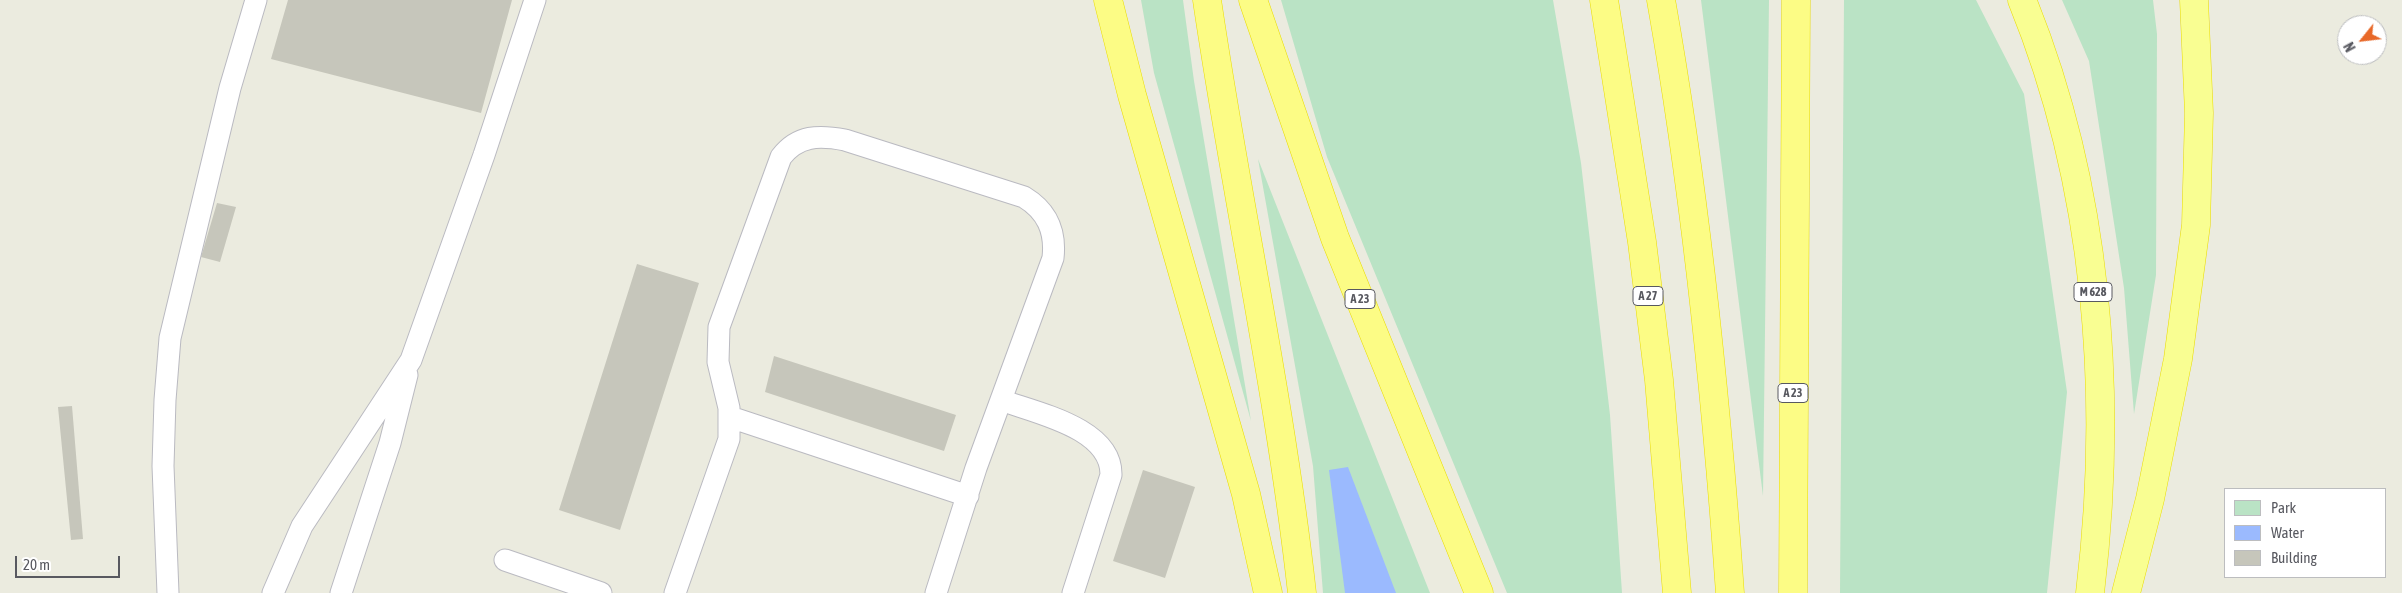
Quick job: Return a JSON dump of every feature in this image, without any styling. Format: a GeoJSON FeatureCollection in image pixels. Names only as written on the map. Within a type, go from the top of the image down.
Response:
{"type":"FeatureCollection","features":[{"type":"Feature","properties":{"kind":"highway"},"geometry":{"type":"LineString","coordinates":[[1108,0],[1132,96],[1246,494],[1268,593]]}},
{"type":"Feature","properties":{"kind":"highway"},"geometry":{"type":"LineString","coordinates":[[1207,0],[1292,506],[1302,593]]}},
{"type":"Feature","properties":{"kind":"highway","name":"A 23"},"geometry":{"type":"LineString","coordinates":[[1253,0],[1335,238],[1479,593]]}},
{"type":"Feature","properties":{"kind":"highway","name":"A 27"},"geometry":{"type":"LineString","coordinates":[[1604,0],[1640,232],[1659,380],[1678,593]]}},
{"type":"Feature","properties":{"kind":"highway"},"geometry":{"type":"LineString","coordinates":[[1661,0],[1690,182],[1720,458],[1730,593]]}},
{"type":"Feature","properties":{"kind":"highway","name":"A 23"},"geometry":{"type":"LineString","coordinates":[[1793,593],[1796,0]]}},
{"type":"Feature","properties":{"kind":"highway","name":"M 628"},"geometry":{"type":"LineString","coordinates":[[2022,0],[2060,108],[2090,259],[2100,370],[2100,410],[2096,540],[2090,593]]}},
{"type":"Feature","properties":{"kind":"highway"},"geometry":{"type":"LineString","coordinates":[[2126,593],[2150,499],[2178,359],[2196,225],[2199,113],[2194,0]]}},
{"type":"Feature","properties":{"kind":"lane"},"geometry":{"type":"LineString","coordinates":[[168,593],[163,466],[165,400],[170,338],[230,88],[256,0]]}},
{"type":"Feature","properties":{"kind":"lane"},"geometry":{"type":"LineString","coordinates":[[341,593],[390,443],[411,360],[484,155],[535,0]]}},
{"type":"Feature","properties":{"kind":"lane"},"geometry":{"type":"LineString","coordinates":[[675,593],[726,452],[730,417],[718,362],[719,327],[781,157],[793,144],[816,136],[845,140],[1024,197],[1042,212],[1050,222],[1054,245],[1053,258],[1001,400],[936,593]]}},
{"type":"Feature","properties":{"kind":"lane"},"geometry":{"type":"LineString","coordinates":[[273,593],[302,526],[411,360]]}},
{"type":"Feature","properties":{"kind":"lane"},"geometry":{"type":"LineString","coordinates":[[1001,400],[1077,428],[1101,446],[1108,458],[1111,475],[1073,593]]}},
{"type":"Feature","properties":{"kind":"lane"},"geometry":{"type":"LineString","coordinates":[[730,417],[968,496]]}},
{"type":"Feature","properties":{"kind":"lane"},"geometry":{"type":"LineString","coordinates":[[505,560],[601,593]]}},
{"type":"Feature","properties":{"kind":"green space"},"geometry":{"type":"Polygon","coordinates":[[[1141,0],[1183,0],[1194,81],[1251,421],[1154,73],[1141,0]]]}},
{"type":"Feature","properties":{"kind":"green space"},"geometry":{"type":"Polygon","coordinates":[[[1281,0],[1553,0],[1581,163],[1610,415],[1622,593],[1507,593],[1327,157],[1281,0]]]}},
{"type":"Feature","properties":{"kind":"green space"},"geometry":{"type":"Polygon","coordinates":[[[1701,0],[1769,0],[1763,496],[1701,0]]]}},
{"type":"Feature","properties":{"kind":"green space"},"geometry":{"type":"Polygon","coordinates":[[[1844,0],[1976,0],[2024,94],[2067,392],[2047,593],[1840,593],[1844,0]]]}},
{"type":"Feature","properties":{"kind":"green space"},"geometry":{"type":"Polygon","coordinates":[[[2062,0],[2153,0],[2157,34],[2156,275],[2134,414],[2124,288],[2089,61],[2062,0]]]}},
{"type":"Feature","properties":{"kind":"green space"},"geometry":{"type":"Polygon","coordinates":[[[1258,159],[1430,593],[1323,593],[1313,466],[1258,159]]]}},
{"type":"Feature","properties":{"kind":"water"},"geometry":{"type":"Polygon","coordinates":[[[1348,467],[1396,593],[1345,593],[1329,470],[1348,467]]]}},
{"type":"Feature","properties":{"kind":"building"},"geometry":{"type":"Polygon","coordinates":[[[288,0],[512,0],[481,113],[271,59],[288,0]]]}},
{"type":"Feature","properties":{"kind":"building"},"geometry":{"type":"Polygon","coordinates":[[[217,203],[236,207],[220,262],[201,257],[217,203]]]}},
{"type":"Feature","properties":{"kind":"building"},"geometry":{"type":"Polygon","coordinates":[[[637,264],[699,283],[620,530],[559,510],[637,264]]]}},
{"type":"Feature","properties":{"kind":"building"},"geometry":{"type":"Polygon","coordinates":[[[774,356],[956,415],[944,451],[765,392],[774,356]]]}},
{"type":"Feature","properties":{"kind":"building"},"geometry":{"type":"Polygon","coordinates":[[[72,406],[83,539],[71,540],[58,407],[72,406]]]}},
{"type":"Feature","properties":{"kind":"building"},"geometry":{"type":"Polygon","coordinates":[[[1143,470],[1195,487],[1165,578],[1113,561],[1143,470]]]}}]}
